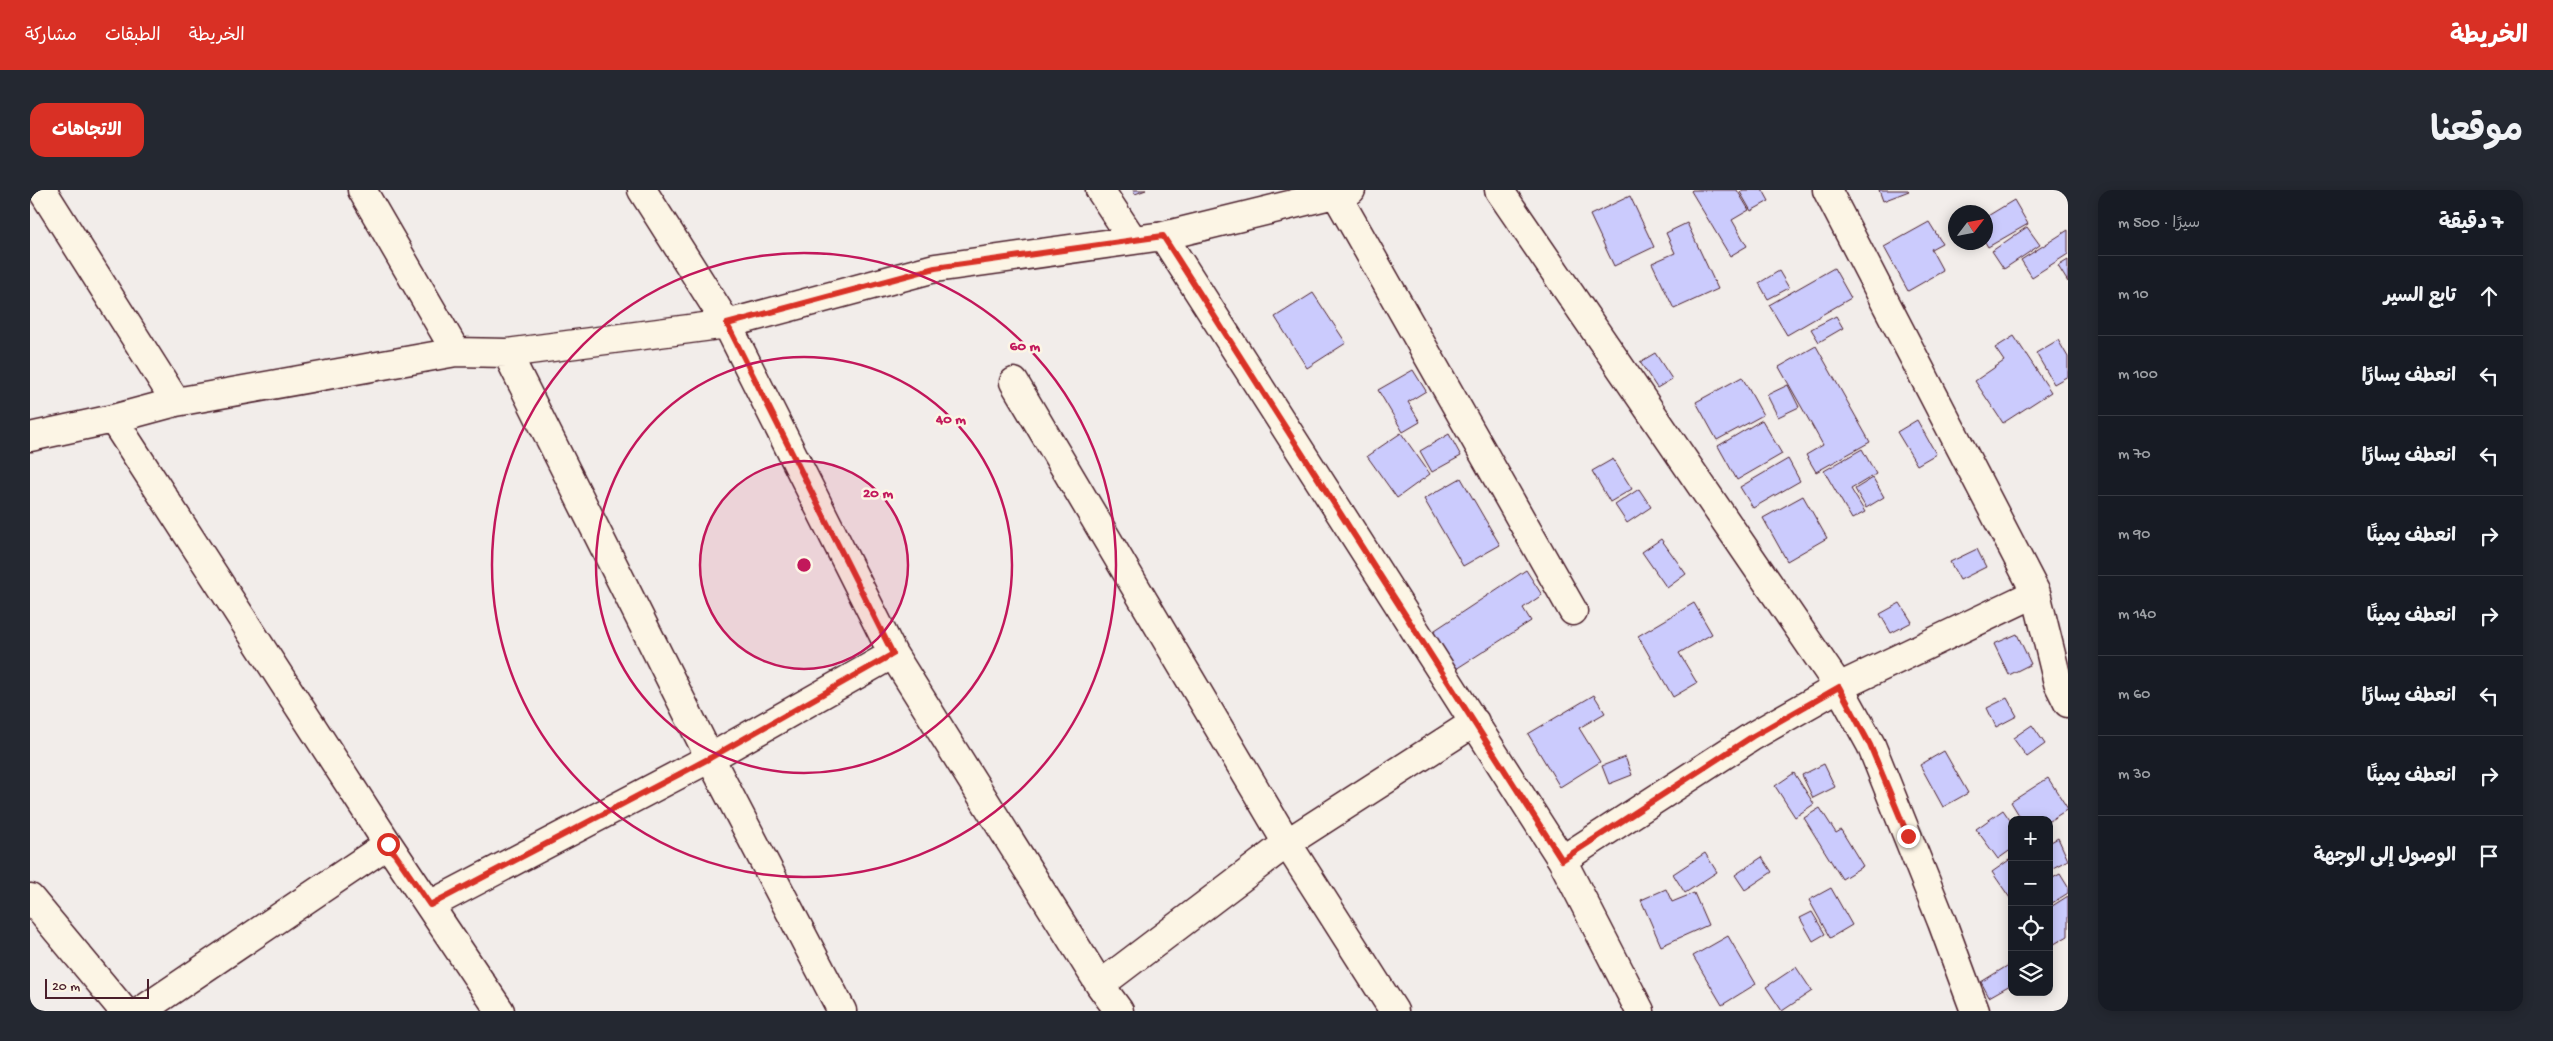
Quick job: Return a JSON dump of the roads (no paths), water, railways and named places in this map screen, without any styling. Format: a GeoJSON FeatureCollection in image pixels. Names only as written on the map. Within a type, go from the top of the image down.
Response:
{"type":"FeatureCollection","features":[{"type":"Feature","properties":{"kind":"street"},"geometry":{"type":"LineString","coordinates":[[42,190],[176,402]]}},
{"type":"Feature","properties":{"kind":"street"},"geometry":{"type":"LineString","coordinates":[[362,190],[456,352]]}},
{"type":"Feature","properties":{"kind":"street"},"geometry":{"type":"LineString","coordinates":[[642,190],[727,324],[893,654],[1100,985],[1119,1011]]}},
{"type":"Feature","properties":{"kind":"street"},"geometry":{"type":"LineString","coordinates":[[1100,190],[1133,240]]}},
{"type":"Feature","properties":{"kind":"street"},"geometry":{"type":"LineString","coordinates":[[1499,190],[1839,687],[1870,745],[1938,913],[1975,1011]]}},
{"type":"Feature","properties":{"kind":"street"},"geometry":{"type":"LineString","coordinates":[[1827,190],[2036,593],[2065,688]]}},
{"type":"Feature","properties":{"kind":"street"},"geometry":{"type":"LineString","coordinates":[[30,437],[114,419],[176,402],[456,352],[507,353],[727,324],[935,268],[1163,236],[1344,192],[1573,611]]}},
{"type":"Feature","properties":{"kind":"street"},"geometry":{"type":"LineString","coordinates":[[1163,236],[1562,860],[1640,1011]]}},
{"type":"Feature","properties":{"kind":"street"},"geometry":{"type":"LineString","coordinates":[[507,353],[710,758],[842,1011]]}},
{"type":"Feature","properties":{"kind":"street"},"geometry":{"type":"LineString","coordinates":[[1014,382],[1287,842],[1394,1011]]}},
{"type":"Feature","properties":{"kind":"street"},"geometry":{"type":"LineString","coordinates":[[114,419],[388,844],[500,1011]]}},
{"type":"Feature","properties":{"kind":"street"},"geometry":{"type":"LineString","coordinates":[[1562,860],[1753,736],[1839,687],[2036,593]]}},
{"type":"Feature","properties":{"kind":"street"},"geometry":{"type":"LineString","coordinates":[[430,905],[710,758],[893,654]]}},
{"type":"Feature","properties":{"kind":"street"},"geometry":{"type":"LineString","coordinates":[[1100,985],[1287,842],[1475,722]]}},
{"type":"Feature","properties":{"kind":"street"},"geometry":{"type":"LineString","coordinates":[[141,1011],[388,844]]}},
{"type":"Feature","properties":{"kind":"street"},"geometry":{"type":"LineString","coordinates":[[34,912],[124,1011]]}}]}
